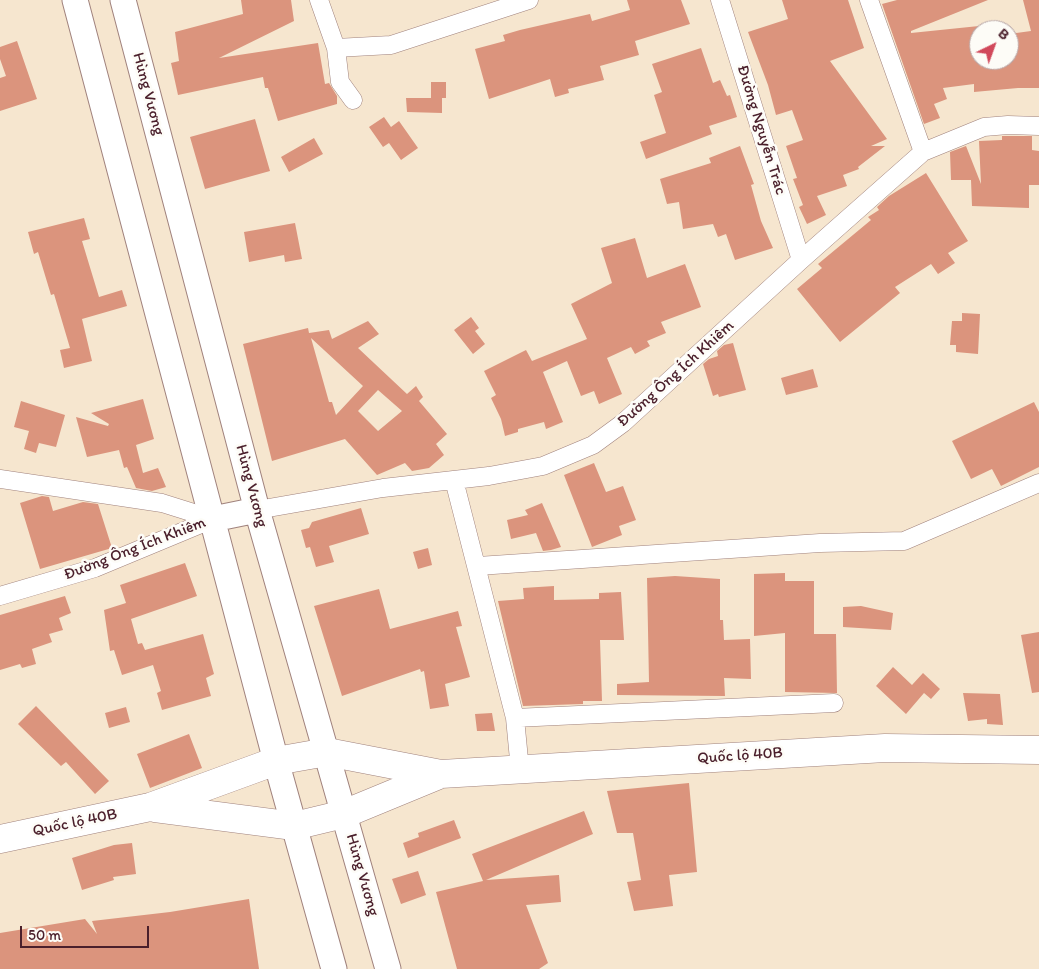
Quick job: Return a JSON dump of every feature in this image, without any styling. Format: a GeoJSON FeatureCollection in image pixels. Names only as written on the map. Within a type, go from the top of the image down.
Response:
{"type":"FeatureCollection","features":[{"type":"Feature","properties":{"kind":"highway","name":"Quốc lộ 40B"},"geometry":{"type":"LineString","coordinates":[[441,774],[885,748],[1039,750]]}},
{"type":"Feature","properties":{"kind":"highway"},"geometry":{"type":"LineString","coordinates":[[150,807],[276,762],[328,752],[441,774]]}},
{"type":"Feature","properties":{"kind":"highway"},"geometry":{"type":"LineString","coordinates":[[150,807],[294,826],[344,814],[441,774]]}},
{"type":"Feature","properties":{"kind":"highway","name":"Quốc lộ 40B"},"geometry":{"type":"LineString","coordinates":[[0,839],[150,807]]}},
{"type":"Feature","properties":{"kind":"main road"},"geometry":{"type":"LineString","coordinates":[[75,0],[276,762],[334,969]]}},
{"type":"Feature","properties":{"kind":"main road","name":"Hùng Vương"},"geometry":{"type":"LineString","coordinates":[[123,0],[257,510],[328,752],[388,969]]}},
{"type":"Feature","properties":{"kind":"main road"},"geometry":{"type":"LineString","coordinates":[[213,519],[257,510]]}},
{"type":"Feature","properties":{"kind":"street"},"geometry":{"type":"LineString","coordinates":[[319,0],[336,48],[340,82],[352,100]]}},
{"type":"Feature","properties":{"kind":"street"},"geometry":{"type":"LineString","coordinates":[[336,48],[391,45],[529,0]]}},
{"type":"Feature","properties":{"kind":"street","name":"Đường Nguyễn Trác"},"geometry":{"type":"LineString","coordinates":[[720,0],[801,260]]}},
{"type":"Feature","properties":{"kind":"street"},"geometry":{"type":"LineString","coordinates":[[869,0],[923,152]]}},
{"type":"Feature","properties":{"kind":"street","name":"Đường Ông Ích Khiêm"},"geometry":{"type":"LineString","coordinates":[[257,510],[383,488],[454,480],[543,466],[593,445],[623,423],[801,260],[923,152],[984,128],[1008,125],[1039,126]]}},
{"type":"Feature","properties":{"kind":"street"},"geometry":{"type":"LineString","coordinates":[[0,479],[162,503],[213,519]]}},
{"type":"Feature","properties":{"kind":"street"},"geometry":{"type":"LineString","coordinates":[[454,480],[478,566],[515,718],[520,770]]}},
{"type":"Feature","properties":{"kind":"street"},"geometry":{"type":"LineString","coordinates":[[478,566],[820,543],[904,541],[1039,484]]}},
{"type":"Feature","properties":{"kind":"street","name":"Đường Ông Ích Khiêm"},"geometry":{"type":"LineString","coordinates":[[0,596],[95,568],[213,519]]}},
{"type":"Feature","properties":{"kind":"street"},"geometry":{"type":"LineString","coordinates":[[515,718],[834,704]]}},
{"type":"Feature","properties":{"kind":"building"},"geometry":{"type":"Polygon","coordinates":[[[241,0],[291,0],[294,21],[219,58],[318,43],[325,84],[329,83],[337,96],[337,104],[278,121],[268,88],[265,88],[263,77],[178,95],[171,63],[179,61],[175,32],[243,14],[241,0]]]}},
{"type":"Feature","properties":{"kind":"building"},"geometry":{"type":"Polygon","coordinates":[[[627,0],[681,0],[690,24],[635,41],[639,55],[600,66],[604,80],[568,89],[569,93],[555,97],[550,79],[489,99],[475,49],[505,41],[503,35],[520,30],[590,14],[592,21],[630,10],[627,0]]]}},
{"type":"Feature","properties":{"kind":"building"},"geometry":{"type":"Polygon","coordinates":[[[782,0],[848,0],[864,48],[830,61],[887,139],[871,146],[885,146],[858,167],[859,169],[843,175],[847,186],[817,196],[826,215],[807,224],[799,207],[803,205],[793,179],[797,178],[786,146],[803,140],[792,110],[776,115],[768,85],[748,32],[788,19],[782,0]]]}},
{"type":"Feature","properties":{"kind":"building"},"geometry":{"type":"Polygon","coordinates":[[[897,0],[988,0],[911,31],[911,33],[969,27],[969,70],[1019,70],[1019,33],[1031,31],[1023,0],[1039,0],[1039,88],[974,92],[974,84],[943,88],[947,99],[934,104],[940,118],[924,124],[882,4],[897,0]]]}},
{"type":"Feature","properties":{"kind":"building"},"geometry":{"type":"Polygon","coordinates":[[[17,41],[37,99],[0,111],[0,78],[6,76],[0,59],[0,47],[17,41]]]}},
{"type":"Feature","properties":{"kind":"building"},"geometry":{"type":"Polygon","coordinates":[[[701,48],[713,83],[720,80],[727,96],[730,95],[737,117],[709,126],[712,134],[646,159],[640,142],[666,133],[654,95],[662,92],[652,64],[701,48]]]}},
{"type":"Feature","properties":{"kind":"building"},"geometry":{"type":"Polygon","coordinates":[[[431,82],[446,82],[446,98],[442,98],[442,113],[407,112],[406,98],[431,98],[431,82]]]}},
{"type":"Feature","properties":{"kind":"building"},"geometry":{"type":"Polygon","coordinates":[[[384,117],[391,127],[399,121],[418,148],[401,160],[389,143],[383,147],[369,127],[384,117]]]}},
{"type":"Feature","properties":{"kind":"building"},"geometry":{"type":"Polygon","coordinates":[[[255,119],[270,171],[205,189],[190,137],[255,119]]]}},
{"type":"Feature","properties":{"kind":"building"},"geometry":{"type":"Polygon","coordinates":[[[1002,136],[1032,136],[1032,150],[1039,151],[1039,185],[1029,185],[1029,208],[972,206],[971,180],[951,180],[950,152],[966,146],[981,184],[979,141],[1002,140],[1002,136]]]}},
{"type":"Feature","properties":{"kind":"building"},"geometry":{"type":"Polygon","coordinates":[[[314,138],[323,154],[289,172],[281,157],[314,138]]]}},
{"type":"Feature","properties":{"kind":"building"},"geometry":{"type":"Polygon","coordinates":[[[740,146],[754,184],[751,185],[761,221],[773,248],[735,260],[726,234],[718,237],[713,224],[683,229],[679,202],[667,204],[660,179],[711,163],[709,158],[740,146]]]}},
{"type":"Feature","properties":{"kind":"building"},"geometry":{"type":"Polygon","coordinates":[[[926,173],[968,241],[948,253],[955,263],[938,274],[931,264],[895,287],[900,293],[840,342],[797,289],[822,268],[818,264],[871,220],[868,217],[879,210],[877,207],[889,196],[926,173]]]}},
{"type":"Feature","properties":{"kind":"building"},"geometry":{"type":"Polygon","coordinates":[[[84,218],[90,239],[82,241],[99,297],[122,290],[127,306],[82,319],[92,361],[64,368],[60,350],[70,348],[54,294],[51,295],[38,252],[34,254],[28,232],[84,218]]]}},
{"type":"Feature","properties":{"kind":"building"},"geometry":{"type":"Polygon","coordinates":[[[295,223],[302,259],[285,262],[284,255],[249,262],[244,232],[295,223]]]}},
{"type":"Feature","properties":{"kind":"building"},"geometry":{"type":"Polygon","coordinates":[[[635,238],[647,278],[685,264],[701,307],[661,322],[666,333],[647,341],[650,346],[635,354],[631,347],[607,358],[622,394],[599,404],[594,391],[581,396],[567,361],[543,372],[563,422],[546,429],[544,422],[518,429],[518,432],[505,436],[501,419],[491,398],[496,395],[484,371],[526,350],[532,361],[587,339],[571,304],[612,283],[601,248],[635,238]]]}},
{"type":"Feature","properties":{"kind":"building"},"geometry":{"type":"Polygon","coordinates":[[[962,313],[980,314],[978,354],[956,352],[956,345],[950,345],[952,321],[962,321],[962,313]]]}},
{"type":"Feature","properties":{"kind":"building"},"geometry":{"type":"Polygon","coordinates":[[[471,317],[479,328],[475,331],[485,344],[473,354],[454,330],[471,317]]]}},
{"type":"Feature","properties":{"kind":"building"},"geometry":{"type":"Polygon","coordinates":[[[368,321],[379,334],[358,348],[407,394],[416,386],[423,397],[419,401],[447,434],[436,444],[444,455],[429,468],[412,471],[405,463],[377,475],[345,439],[272,461],[243,344],[308,328],[309,333],[329,330],[332,339],[368,321]],[[311,338],[329,402],[332,402],[336,415],[363,386],[311,338]],[[378,390],[358,411],[378,431],[402,411],[378,390]]]}},
{"type":"Feature","properties":{"kind":"building"},"geometry":{"type":"Polygon","coordinates":[[[733,343],[746,390],[719,397],[718,394],[713,396],[703,364],[709,359],[718,356],[717,351],[724,345],[733,343]]]}},
{"type":"Feature","properties":{"kind":"building"},"geometry":{"type":"Polygon","coordinates":[[[813,369],[818,387],[786,395],[781,378],[813,369]]]}},
{"type":"Feature","properties":{"kind":"building"},"geometry":{"type":"Polygon","coordinates":[[[143,399],[154,439],[136,445],[143,473],[158,468],[166,487],[152,491],[136,488],[127,467],[124,468],[119,450],[87,457],[76,417],[108,426],[109,424],[91,413],[143,399]]]}},
{"type":"Feature","properties":{"kind":"building"},"geometry":{"type":"Polygon","coordinates":[[[21,401],[65,415],[56,447],[39,443],[36,453],[24,449],[29,431],[14,427],[21,401]]]}},
{"type":"Feature","properties":{"kind":"building"},"geometry":{"type":"Polygon","coordinates":[[[1034,402],[1039,412],[1039,467],[1001,486],[992,469],[971,479],[952,441],[1034,402]]]}},
{"type":"Feature","properties":{"kind":"building"},"geometry":{"type":"Polygon","coordinates":[[[594,463],[606,492],[623,486],[636,520],[619,526],[622,535],[592,547],[564,475],[594,463]]]}},
{"type":"Feature","properties":{"kind":"building"},"geometry":{"type":"Polygon","coordinates":[[[42,496],[49,497],[53,511],[83,502],[98,504],[112,548],[40,569],[20,503],[42,496]]]}},
{"type":"Feature","properties":{"kind":"building"},"geometry":{"type":"Polygon","coordinates":[[[542,503],[561,547],[543,551],[536,533],[511,539],[507,520],[528,515],[525,510],[542,503]]]}},
{"type":"Feature","properties":{"kind":"building"},"geometry":{"type":"Polygon","coordinates":[[[361,508],[369,534],[329,546],[334,562],[316,567],[310,547],[306,548],[301,530],[309,528],[312,522],[361,508]]]}},
{"type":"Feature","properties":{"kind":"building"},"geometry":{"type":"Polygon","coordinates":[[[428,548],[432,565],[418,569],[413,552],[428,548]]]}},
{"type":"Feature","properties":{"kind":"building"},"geometry":{"type":"Polygon","coordinates":[[[185,563],[197,596],[131,619],[138,644],[142,643],[145,650],[203,634],[214,674],[206,678],[211,696],[162,710],[157,693],[161,691],[153,665],[122,675],[114,650],[110,651],[104,610],[126,603],[120,585],[185,563]]]}},
{"type":"Feature","properties":{"kind":"building"},"geometry":{"type":"Polygon","coordinates":[[[785,573],[785,581],[814,581],[814,634],[836,634],[837,693],[785,692],[785,633],[754,636],[754,574],[785,573]]]}},
{"type":"Feature","properties":{"kind":"building"},"geometry":{"type":"Polygon","coordinates":[[[675,576],[720,579],[720,620],[723,620],[724,640],[750,639],[751,679],[724,678],[725,696],[617,695],[617,684],[649,682],[647,578],[675,576]]]}},
{"type":"Feature","properties":{"kind":"building"},"geometry":{"type":"Polygon","coordinates":[[[554,586],[554,600],[599,599],[599,593],[621,592],[624,640],[600,640],[602,701],[583,701],[583,704],[523,706],[498,601],[524,599],[523,588],[554,586]]]}},
{"type":"Feature","properties":{"kind":"building"},"geometry":{"type":"Polygon","coordinates":[[[379,589],[390,629],[458,611],[462,626],[456,627],[470,677],[445,684],[449,706],[430,709],[424,671],[421,672],[420,669],[342,696],[314,606],[379,589]]]}},
{"type":"Feature","properties":{"kind":"building"},"geometry":{"type":"Polygon","coordinates":[[[65,596],[71,613],[59,618],[63,630],[49,634],[52,642],[32,649],[36,664],[22,668],[20,664],[0,670],[0,615],[65,596]]]}},
{"type":"Feature","properties":{"kind":"building"},"geometry":{"type":"Polygon","coordinates":[[[861,606],[893,613],[891,630],[843,627],[843,607],[861,606]]]}},
{"type":"Feature","properties":{"kind":"building"},"geometry":{"type":"Polygon","coordinates":[[[1039,632],[1039,692],[1032,693],[1021,635],[1039,632]]]}},
{"type":"Feature","properties":{"kind":"building"},"geometry":{"type":"Polygon","coordinates":[[[893,667],[912,685],[923,673],[940,689],[931,699],[924,693],[906,714],[876,686],[893,667]]]}},
{"type":"Feature","properties":{"kind":"building"},"geometry":{"type":"Polygon","coordinates":[[[963,693],[1000,694],[1003,725],[987,724],[987,719],[968,721],[963,693]]]}},
{"type":"Feature","properties":{"kind":"building"},"geometry":{"type":"Polygon","coordinates":[[[36,706],[109,781],[95,794],[66,762],[61,766],[18,724],[36,706]]]}},
{"type":"Feature","properties":{"kind":"building"},"geometry":{"type":"Polygon","coordinates":[[[126,707],[130,722],[109,728],[105,713],[126,707]]]}},
{"type":"Feature","properties":{"kind":"building"},"geometry":{"type":"Polygon","coordinates":[[[492,713],[495,731],[477,731],[475,714],[492,713]]]}},
{"type":"Feature","properties":{"kind":"building"},"geometry":{"type":"Polygon","coordinates":[[[189,734],[202,768],[150,788],[137,754],[189,734]]]}},
{"type":"Feature","properties":{"kind":"building"},"geometry":{"type":"Polygon","coordinates":[[[689,783],[697,872],[669,875],[673,906],[634,911],[627,882],[641,880],[633,833],[617,833],[607,791],[689,783]]]}},
{"type":"Feature","properties":{"kind":"building"},"geometry":{"type":"Polygon","coordinates":[[[584,811],[593,834],[486,880],[559,875],[561,902],[526,905],[548,963],[539,969],[457,969],[436,892],[483,881],[472,854],[584,811]]]}},
{"type":"Feature","properties":{"kind":"building"},"geometry":{"type":"Polygon","coordinates":[[[454,820],[461,838],[408,858],[403,843],[419,837],[418,833],[454,820]]]}},
{"type":"Feature","properties":{"kind":"building"},"geometry":{"type":"Polygon","coordinates":[[[132,843],[136,874],[113,877],[114,880],[82,890],[72,858],[114,845],[132,843]]]}},
{"type":"Feature","properties":{"kind":"building"},"geometry":{"type":"Polygon","coordinates":[[[418,871],[426,895],[401,904],[392,879],[418,871]]]}},
{"type":"Feature","properties":{"kind":"building"},"geometry":{"type":"Polygon","coordinates":[[[249,899],[259,969],[0,969],[0,933],[85,919],[97,934],[92,921],[170,912],[249,899]]]}}]}
